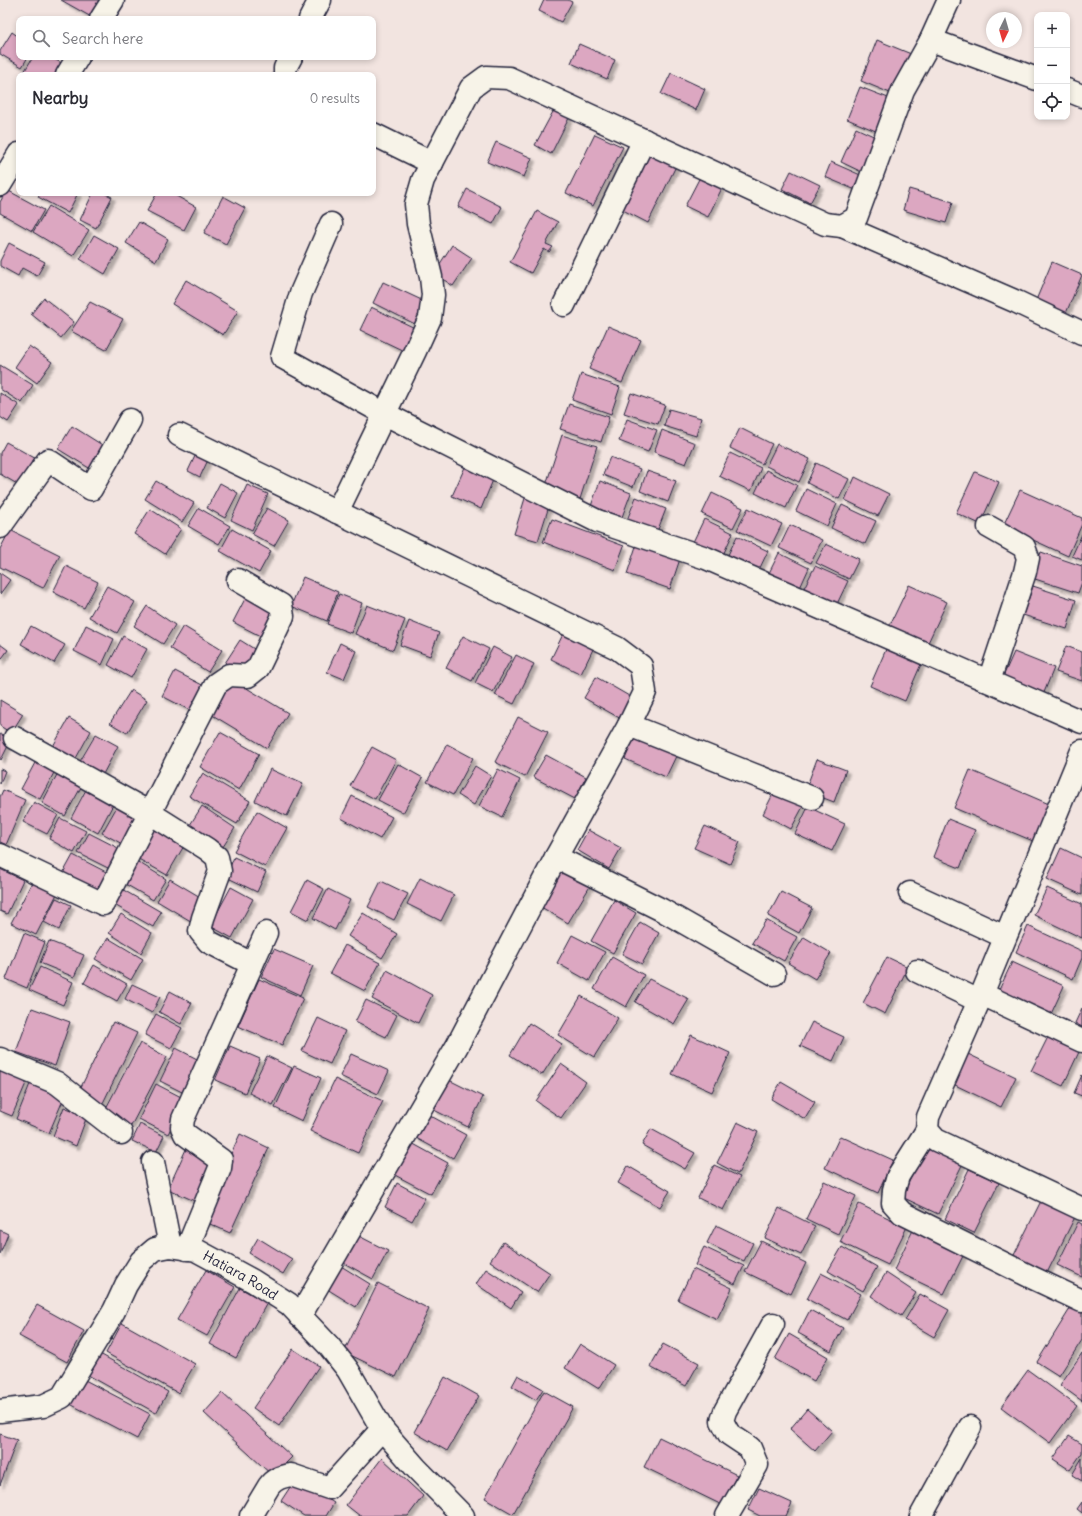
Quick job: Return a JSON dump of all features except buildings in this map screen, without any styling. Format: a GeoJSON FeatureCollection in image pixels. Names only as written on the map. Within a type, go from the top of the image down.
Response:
{"type":"FeatureCollection","features":[{"type":"Feature","properties":{"kind":"street"},"geometry":{"type":"LineString","coordinates":[[103,16],[113,0]]}},
{"type":"Feature","properties":{"kind":"street"},"geometry":{"type":"LineString","coordinates":[[312,16],[320,0]]}},
{"type":"Feature","properties":{"kind":"street"},"geometry":{"type":"LineString","coordinates":[[842,226],[856,218],[904,90],[931,40],[949,0]]}},
{"type":"Feature","properties":{"kind":"street"},"geometry":{"type":"LineString","coordinates":[[931,40],[1034,78]]}},
{"type":"Feature","properties":{"kind":"street"},"geometry":{"type":"LineString","coordinates":[[69,72],[76,60]]}},
{"type":"Feature","properties":{"kind":"street"},"geometry":{"type":"LineString","coordinates":[[285,72],[285,68],[289,60]]}},
{"type":"Feature","properties":{"kind":"street"},"geometry":{"type":"LineString","coordinates":[[337,512],[416,351],[430,318],[433,295],[431,277],[418,224],[416,204],[423,180],[471,88],[486,77],[509,78],[825,224],[842,226],[1017,302],[1082,333]]}},
{"type":"Feature","properties":{"kind":"street"},"geometry":{"type":"LineString","coordinates":[[1070,91],[1082,96]]}},
{"type":"Feature","properties":{"kind":"street"},"geometry":{"type":"LineString","coordinates":[[376,135],[432,163]]}},
{"type":"Feature","properties":{"kind":"street"},"geometry":{"type":"LineString","coordinates":[[564,305],[644,140]]}},
{"type":"Feature","properties":{"kind":"street"},"geometry":{"type":"LineString","coordinates":[[0,185],[16,159]]}},
{"type":"Feature","properties":{"kind":"street"},"geometry":{"type":"LineString","coordinates":[[332,224],[301,293],[282,357],[385,414],[596,521],[706,558],[1082,722]]}},
{"type":"Feature","properties":{"kind":"street"},"geometry":{"type":"LineString","coordinates":[[0,527],[48,460],[90,488],[130,420]]}},
{"type":"Feature","properties":{"kind":"street"},"geometry":{"type":"LineString","coordinates":[[179,435],[617,648],[641,666],[645,692],[629,725],[556,857],[457,1046],[300,1316]]}},
{"type":"Feature","properties":{"kind":"street"},"geometry":{"type":"LineString","coordinates":[[989,527],[1024,547],[1028,558],[1025,572],[989,681]]}},
{"type":"Feature","properties":{"kind":"street"},"geometry":{"type":"LineString","coordinates":[[0,855],[103,904],[216,684],[229,675],[248,676],[258,668],[283,616],[281,605],[238,580]]}},
{"type":"Feature","properties":{"kind":"street"},"geometry":{"type":"LineString","coordinates":[[629,725],[812,798]]}},
{"type":"Feature","properties":{"kind":"street"},"geometry":{"type":"LineString","coordinates":[[15,738],[150,813],[217,857],[220,871],[203,918],[200,931],[209,942],[252,964]]}},
{"type":"Feature","properties":{"kind":"street"},"geometry":{"type":"LineString","coordinates":[[1082,751],[1006,937],[928,1117],[927,1130],[898,1176],[894,1190],[894,1203],[902,1213],[1082,1301]]}},
{"type":"Feature","properties":{"kind":"street"},"geometry":{"type":"LineString","coordinates":[[556,857],[662,910],[774,974]]}},
{"type":"Feature","properties":{"kind":"street"},"geometry":{"type":"LineString","coordinates":[[910,893],[1006,937]]}},
{"type":"Feature","properties":{"kind":"street"},"geometry":{"type":"LineString","coordinates":[[179,1247],[220,1168],[221,1160],[185,1134],[182,1126],[183,1119],[266,933]]}},
{"type":"Feature","properties":{"kind":"street"},"geometry":{"type":"LineString","coordinates":[[917,971],[1082,1041]]}},
{"type":"Feature","properties":{"kind":"street"},"geometry":{"type":"LineString","coordinates":[[0,1059],[57,1083],[121,1133]]}},
{"type":"Feature","properties":{"kind":"street"},"geometry":{"type":"LineString","coordinates":[[927,1130],[936,1140],[1082,1209]]}},
{"type":"Feature","properties":{"kind":"street"},"geometry":{"type":"LineString","coordinates":[[153,1162],[179,1247]]}},
{"type":"Feature","properties":{"kind":"street"},"geometry":{"type":"LineString","coordinates":[[0,1411],[43,1406],[62,1397],[114,1311],[126,1285],[141,1261],[155,1250],[179,1247]]}},
{"type":"Feature","properties":{"kind":"street","name":"Hatiara Road"},"geometry":{"type":"LineString","coordinates":[[179,1247],[196,1250],[253,1281],[289,1304],[329,1346],[348,1370],[382,1429],[416,1468],[463,1516]]}},
{"type":"Feature","properties":{"kind":"street"},"geometry":{"type":"LineString","coordinates":[[727,1516],[758,1465],[750,1448],[729,1434],[722,1421],[725,1411],[773,1324]]}},
{"type":"Feature","properties":{"kind":"street"},"geometry":{"type":"LineString","coordinates":[[921,1516],[970,1427]]}},
{"type":"Feature","properties":{"kind":"street"},"geometry":{"type":"LineString","coordinates":[[251,1516],[268,1486],[272,1482],[285,1476],[291,1475],[329,1488],[382,1429]]}}]}
